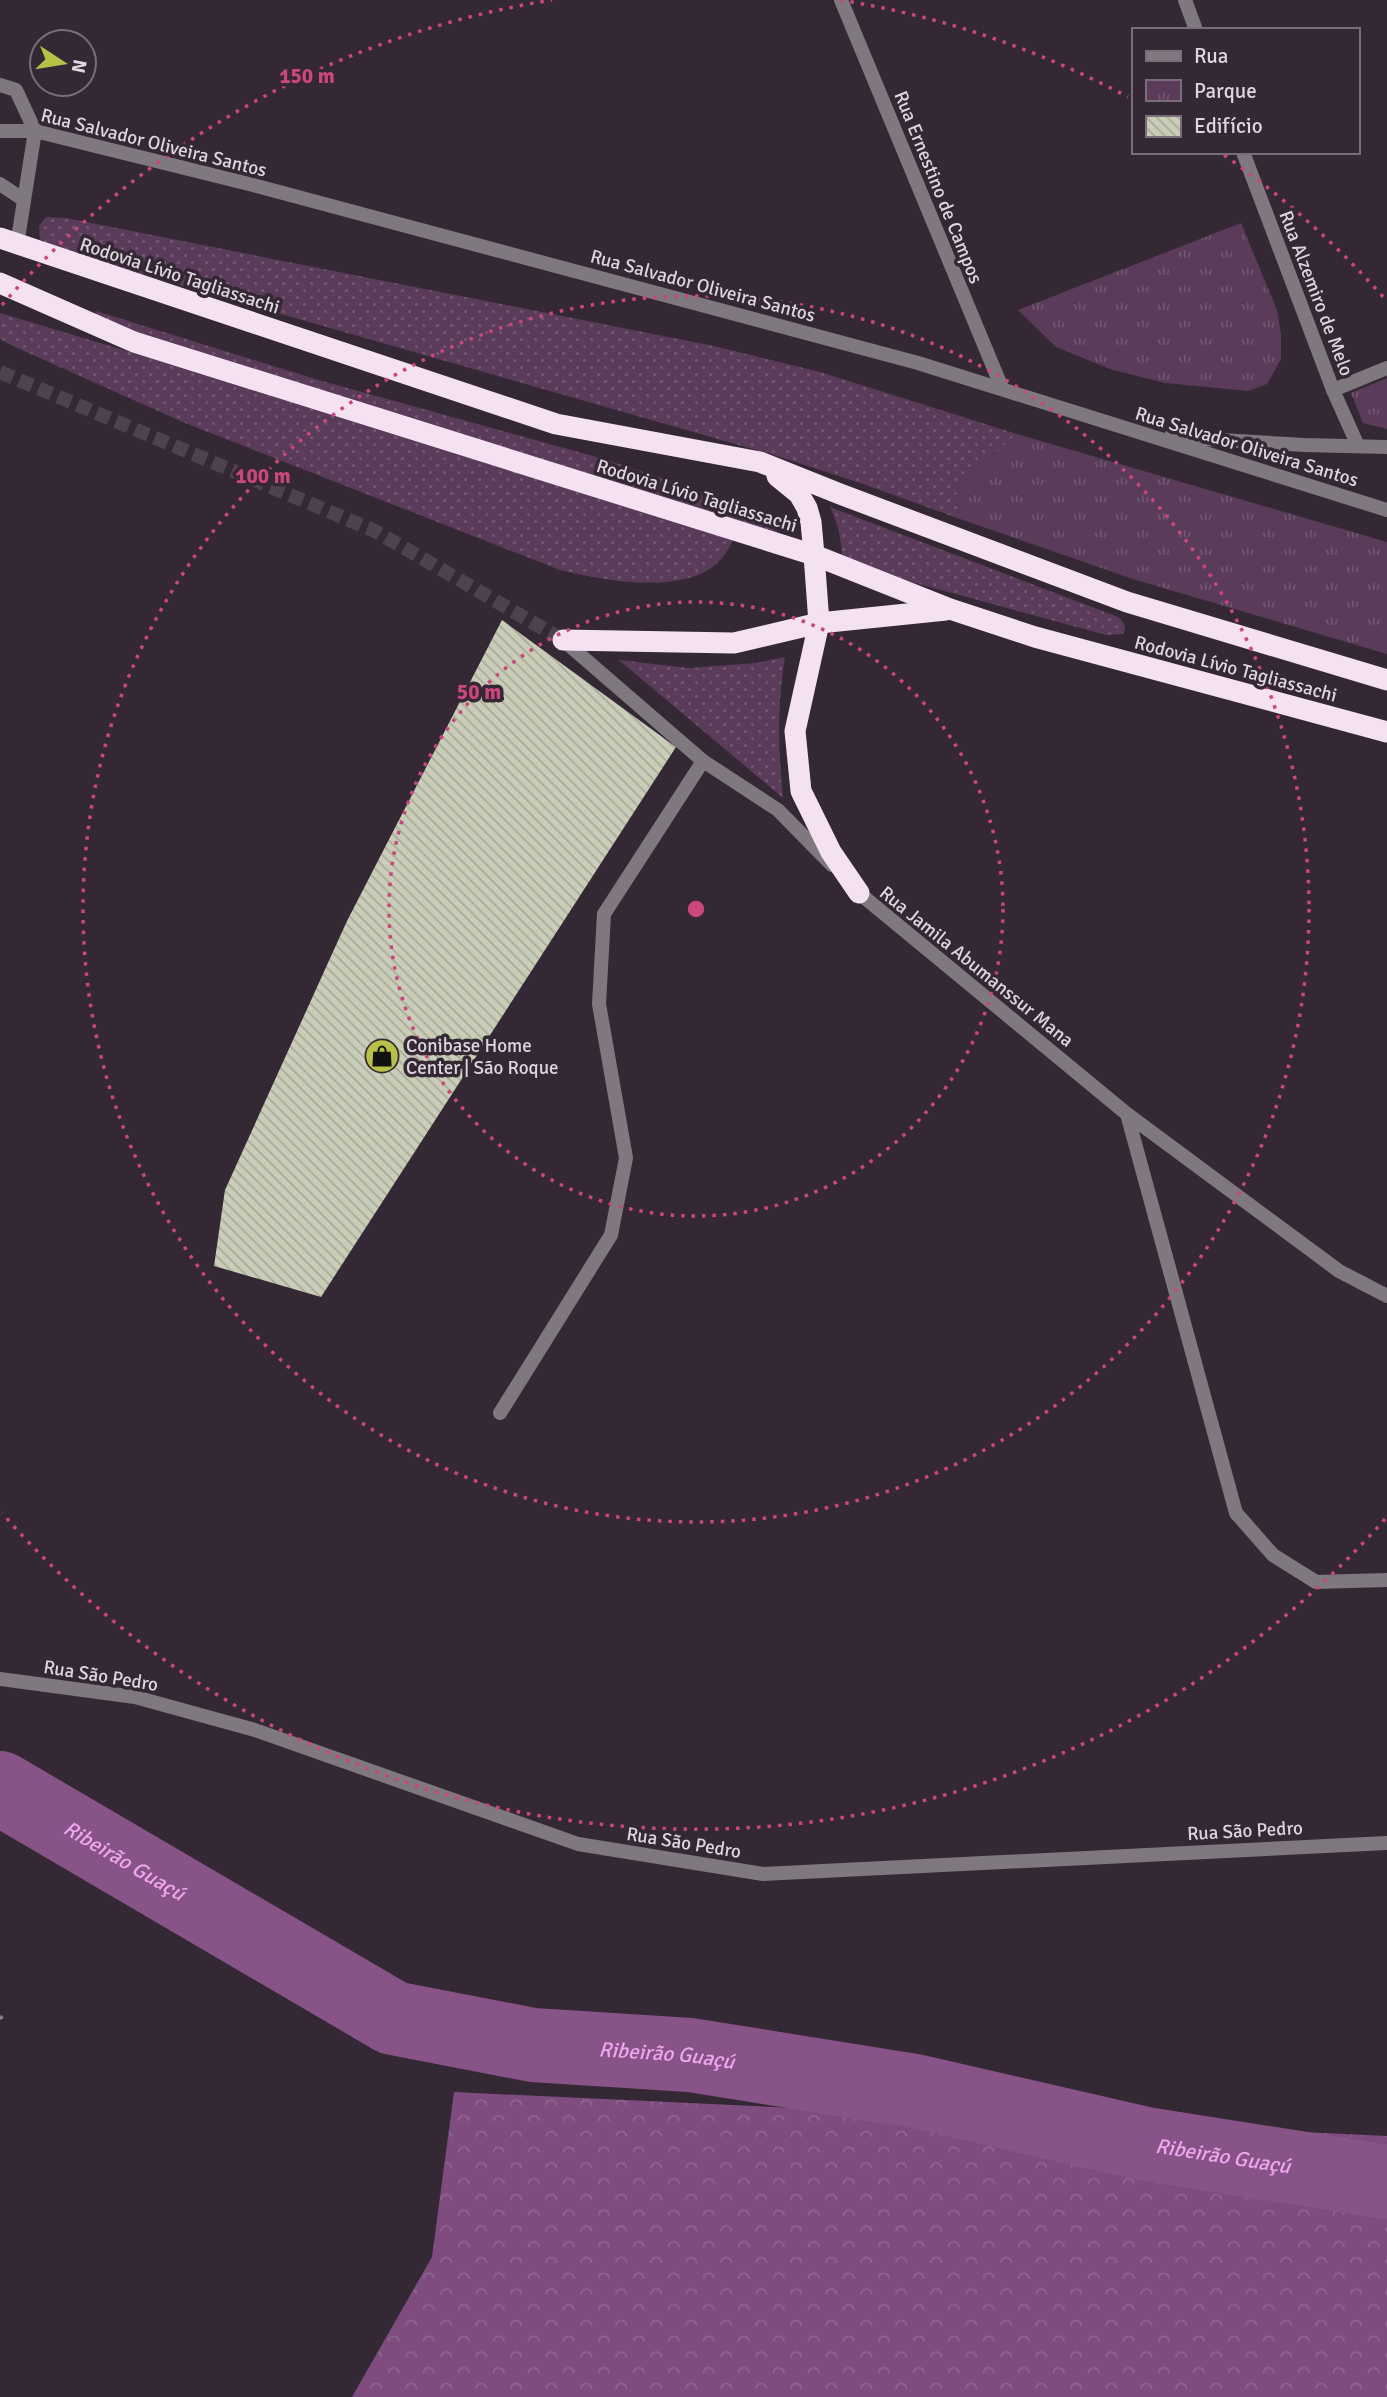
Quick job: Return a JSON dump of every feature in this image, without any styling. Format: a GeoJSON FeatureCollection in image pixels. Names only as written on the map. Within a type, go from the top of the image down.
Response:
{"type":"FeatureCollection","features":[{"type":"Feature","properties":{"kind":"highway","name":"Rodovia Lívio Tagliassachi"},"geometry":{"type":"LineString","coordinates":[[8,241],[556,424],[760,462],[1126,602],[1387,680]]}},
{"type":"Feature","properties":{"kind":"highway","name":"Rodovia Lívio Tagliassachi"},"geometry":{"type":"LineString","coordinates":[[0,283],[134,342],[814,555],[950,609],[1035,637],[1387,732]]}},
{"type":"Feature","properties":{"kind":"highway"},"geometry":{"type":"LineString","coordinates":[[760,462],[799,494],[811,522],[818,623],[795,731],[801,791],[831,852],[859,893]]}},
{"type":"Feature","properties":{"kind":"highway"},"geometry":{"type":"LineString","coordinates":[[563,640],[734,643],[818,623],[950,609]]}},
{"type":"Feature","properties":{"kind":"street","name":"Rua Ernestino de Campos"},"geometry":{"type":"LineString","coordinates":[[841,0],[1002,388]]}},
{"type":"Feature","properties":{"kind":"street"},"geometry":{"type":"LineString","coordinates":[[1185,0],[1195,28]]}},
{"type":"Feature","properties":{"kind":"street"},"geometry":{"type":"LineString","coordinates":[[0,85],[16,90],[35,131],[24,200],[8,241]]}},
{"type":"Feature","properties":{"kind":"street","name":"Rua Salvador Oliveira Santos"},"geometry":{"type":"LineString","coordinates":[[0,131],[35,131],[262,188],[918,363],[1387,510]]}},
{"type":"Feature","properties":{"kind":"street","name":"Rua Alzemiro de Melo"},"geometry":{"type":"LineString","coordinates":[[1244,154],[1333,390],[1358,446]]}},
{"type":"Feature","properties":{"kind":"street"},"geometry":{"type":"LineString","coordinates":[[0,184],[24,200]]}},
{"type":"Feature","properties":{"kind":"street"},"geometry":{"type":"LineString","coordinates":[[1333,390],[1387,368]]}},
{"type":"Feature","properties":{"kind":"street"},"geometry":{"type":"LineString","coordinates":[[1147,436],[1387,447]]}},
{"type":"Feature","properties":{"kind":"street","name":"Rua Jamila Abumanssur Mana"},"geometry":{"type":"LineString","coordinates":[[563,640],[703,761],[778,810],[859,893],[1127,1114],[1339,1271],[1387,1296]]}},
{"type":"Feature","properties":{"kind":"street"},"geometry":{"type":"LineString","coordinates":[[500,1413],[611,1235],[626,1158],[599,1004],[604,914],[703,761]]}},
{"type":"Feature","properties":{"kind":"street"},"geometry":{"type":"LineString","coordinates":[[1127,1114],[1236,1513],[1273,1555],[1316,1582],[1387,1580]]}},
{"type":"Feature","properties":{"kind":"street","name":"Rua São Pedro"},"geometry":{"type":"LineString","coordinates":[[0,1679],[135,1697],[242,1727],[578,1844],[763,1874],[1387,1843]]}},
{"type":"Feature","properties":{"kind":"path"},"geometry":{"type":"LineString","coordinates":[[0,2016],[4,2023],[0,2022]]}},
{"type":"Feature","properties":{"kind":"green space"},"geometry":{"type":"Polygon","coordinates":[[[46,217],[66,218],[714,346],[820,372],[1017,434],[957,487],[960,519],[774,455],[64,252],[40,239],[39,226],[46,217]]]}},
{"type":"Feature","properties":{"kind":"green space"},"geometry":{"type":"Polygon","coordinates":[[[1241,223],[1277,310],[1281,334],[1281,359],[1267,384],[1248,391],[1165,383],[1110,369],[1056,347],[1018,310],[1241,223]]]}},
{"type":"Feature","properties":{"kind":"green space"},"geometry":{"type":"Polygon","coordinates":[[[96,311],[315,379],[604,459],[760,511],[775,524],[780,541],[94,321],[96,311]]]}},
{"type":"Feature","properties":{"kind":"green space"},"geometry":{"type":"Polygon","coordinates":[[[0,313],[737,533],[726,552],[711,568],[677,581],[616,581],[560,570],[185,423],[15,347],[0,339],[0,313]]]}},
{"type":"Feature","properties":{"kind":"green space"},"geometry":{"type":"Polygon","coordinates":[[[1387,378],[1387,429],[1363,423],[1351,393],[1387,378]]]}},
{"type":"Feature","properties":{"kind":"green space"},"geometry":{"type":"Polygon","coordinates":[[[1017,434],[1387,542],[1387,654],[1136,580],[960,519],[956,487],[1017,434]]]}},
{"type":"Feature","properties":{"kind":"green space"},"geometry":{"type":"Polygon","coordinates":[[[830,507],[1118,617],[1124,624],[1123,634],[1106,635],[842,563],[836,520],[830,507]]]}},
{"type":"Feature","properties":{"kind":"green space"},"geometry":{"type":"Polygon","coordinates":[[[785,657],[779,727],[783,798],[619,660],[689,668],[756,663],[785,657]]]}},
{"type":"Feature","properties":{"kind":"green space"},"geometry":{"type":"Polygon","coordinates":[[[454,2092],[1387,2136],[1387,2397],[352,2397],[432,2257],[454,2092]]]}},
{"type":"Feature","properties":{"kind":"building","name":"Conibase Home Center | São Roque"},"geometry":{"type":"Polygon","coordinates":[[[502,620],[676,747],[321,1297],[214,1266],[225,1190],[347,921],[502,620]]]}},
{"type":"Feature","properties":{"kind":"waterway","name":"Ribeirão Guaçú"},"geometry":{"type":"LineString","coordinates":[[0,1788],[393,2018],[533,2045],[690,2055],[915,2091],[1146,2144],[1387,2182]]}},
{"type":"Feature","properties":{"kind":"tunnel"},"geometry":{"type":"LineString","coordinates":[[0,372],[375,531],[563,640]]}},
{"type":"Feature","properties":{"kind":"place","name":"Conibase Home Center | São Roque"},"geometry":{"type":"Point","coordinates":[382,1056]}}]}
